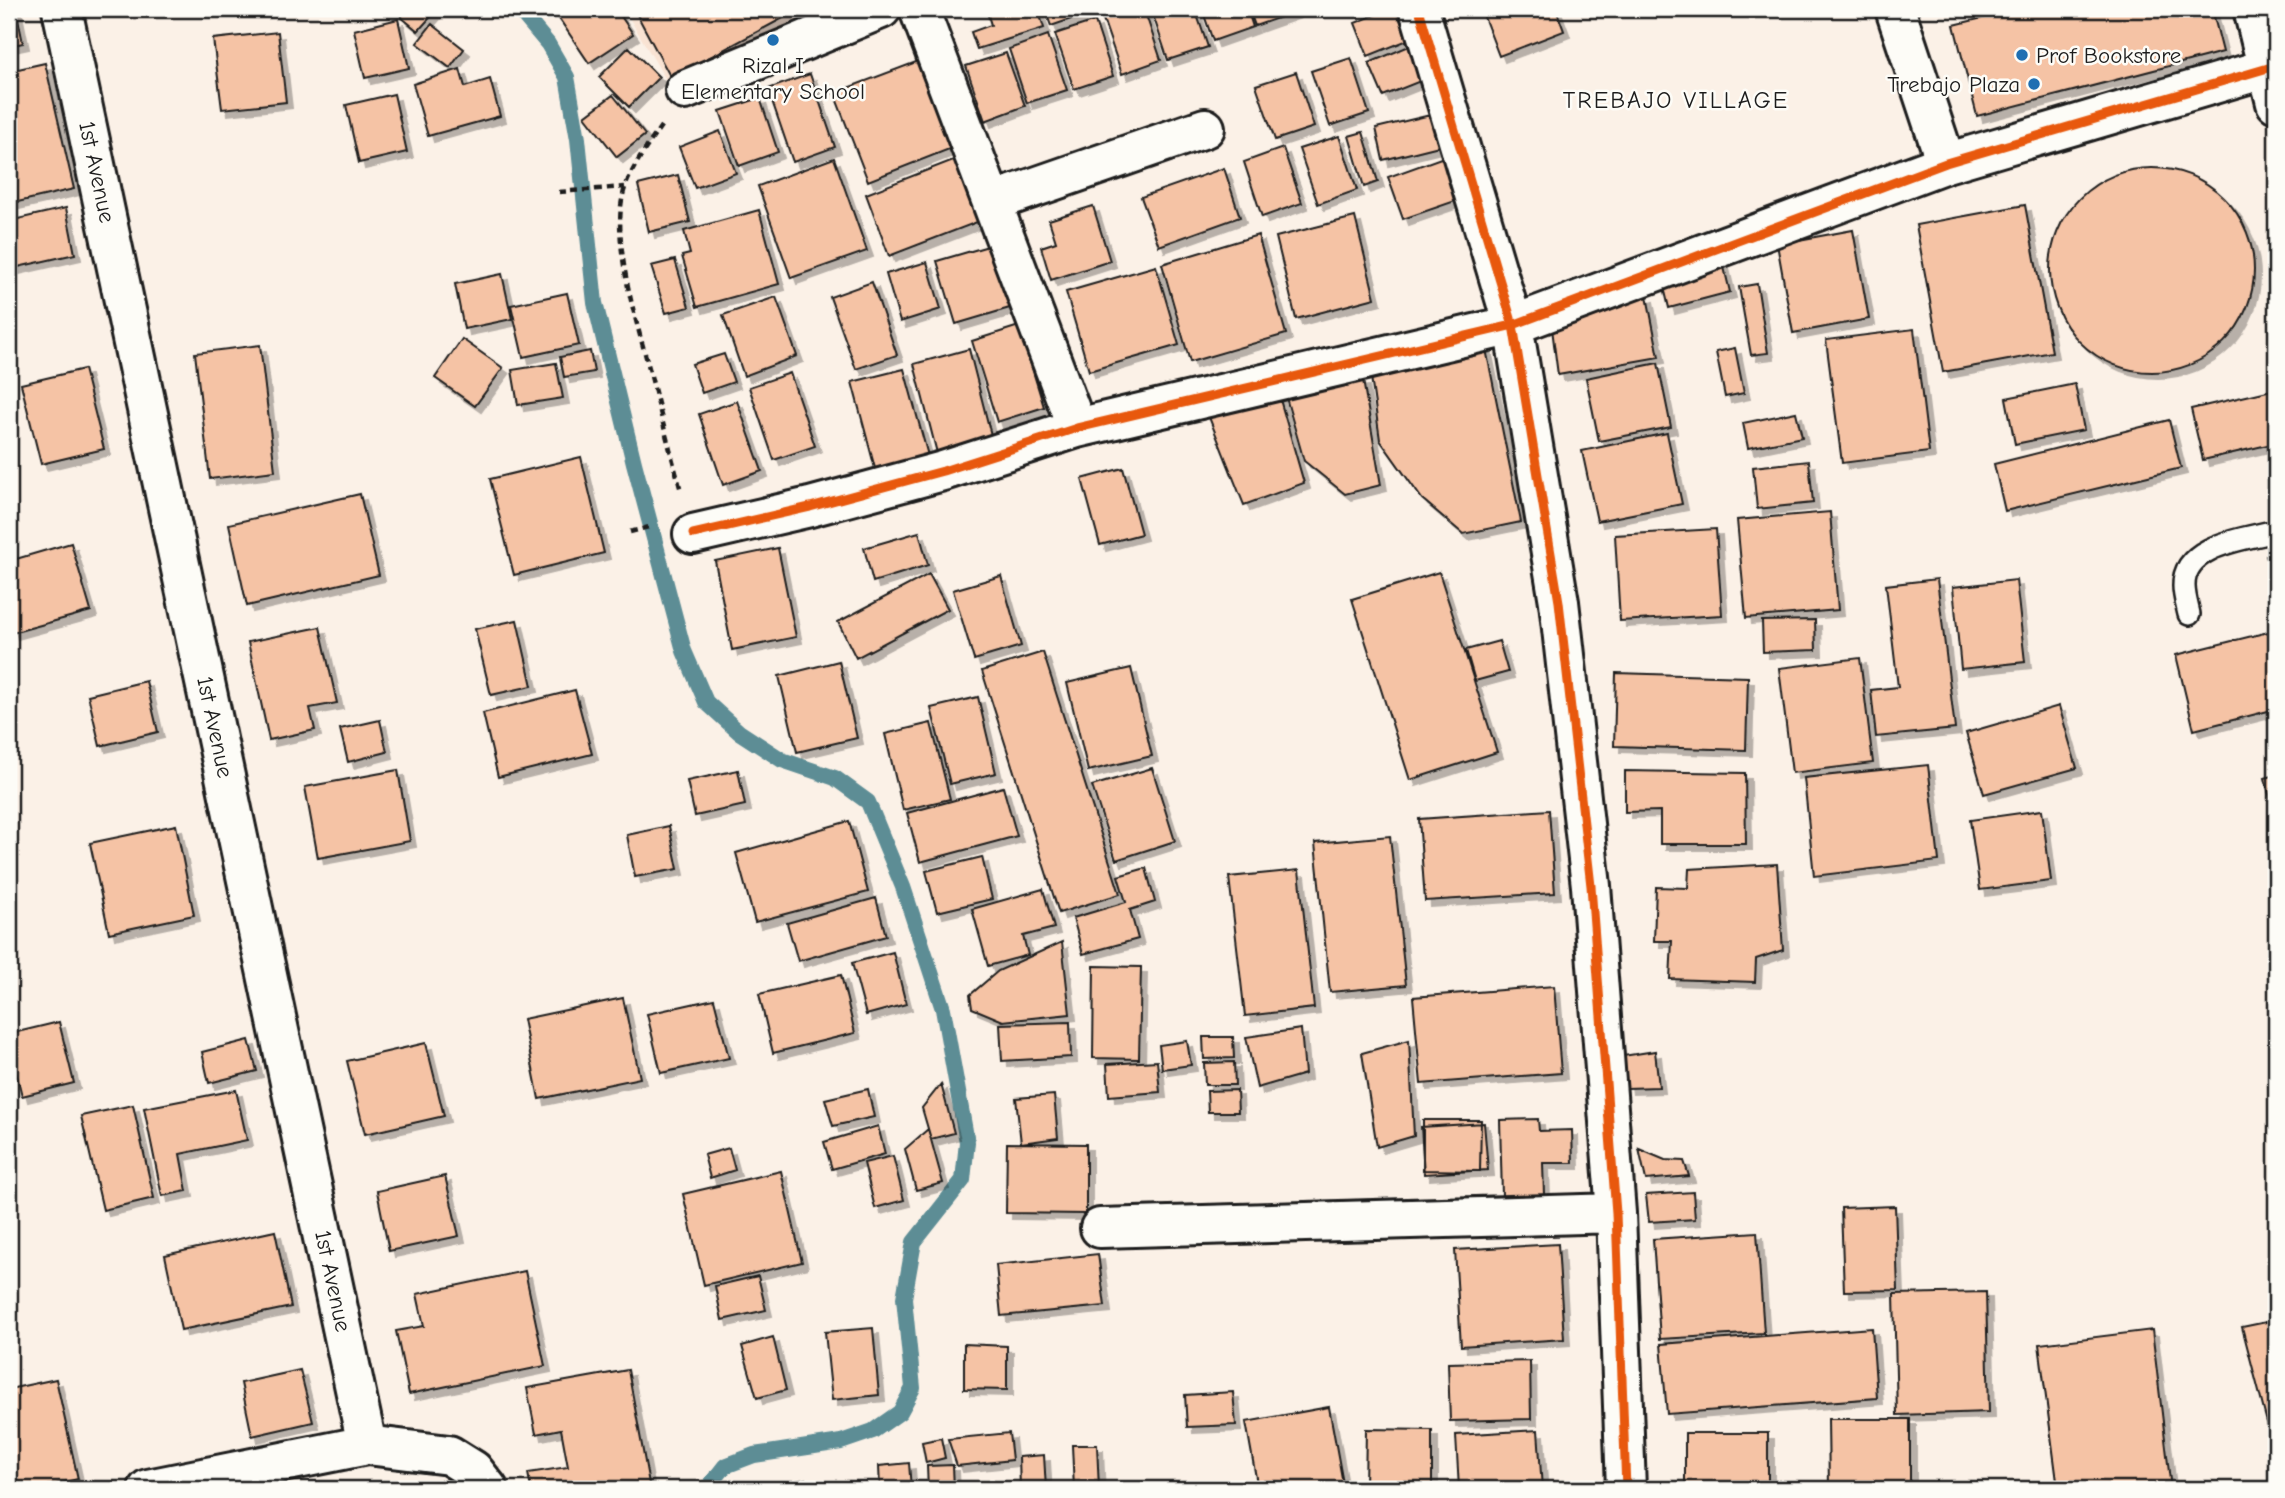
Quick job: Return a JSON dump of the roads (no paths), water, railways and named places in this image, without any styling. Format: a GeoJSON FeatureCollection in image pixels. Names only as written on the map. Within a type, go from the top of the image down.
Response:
{"type":"FeatureCollection","features":[{"type":"Feature","properties":{"kind":"street","name":"1st Avenue"},"geometry":{"type":"LineString","coordinates":[[62,9],[368,1445]]}},
{"type":"Feature","properties":{"kind":"street"},"geometry":{"type":"LineString","coordinates":[[685,90],[881,9]]}},
{"type":"Feature","properties":{"kind":"street"},"geometry":{"type":"LineString","coordinates":[[919,9],[1077,428]]}},
{"type":"Feature","properties":{"kind":"street"},"geometry":{"type":"LineString","coordinates":[[1419,9],[1513,325],[1559,602],[1591,886],[1616,1213],[1626,1489]]}},
{"type":"Feature","properties":{"kind":"street"},"geometry":{"type":"LineString","coordinates":[[1895,9],[1946,163]]}},
{"type":"Feature","properties":{"kind":"street"},"geometry":{"type":"LineString","coordinates":[[693,534],[810,507],[943,471],[1077,428],[1513,325],[1946,163],[2272,86],[2253,9]]}},
{"type":"Feature","properties":{"kind":"street"},"geometry":{"type":"LineString","coordinates":[[992,202],[1205,128]]}},
{"type":"Feature","properties":{"kind":"street"},"geometry":{"type":"LineString","coordinates":[[1100,1228],[1616,1213]]}},
{"type":"Feature","properties":{"kind":"street"},"geometry":{"type":"LineString","coordinates":[[148,1489],[368,1445],[449,1455],[474,1470],[488,1489]]}},
{"type":"Feature","properties":{"kind":"lane"},"geometry":{"type":"LineString","coordinates":[[2189,614],[2183,584],[2192,563],[2209,548],[2276,531]]}},
{"type":"Feature","properties":{"kind":"waterway"},"geometry":{"type":"LineString","coordinates":[[513,9],[522,13],[548,44],[567,77],[578,139],[595,303],[684,651],[706,702],[739,732],[782,760],[835,778],[868,802],[903,887],[943,1009],[967,1142],[963,1180],[914,1242],[904,1298],[913,1388],[900,1412],[873,1431],[841,1442],[754,1455],[725,1466],[707,1489]]}},
{"type":"Feature","properties":{"kind":"place","name":"Rizal I Elementary School"},"geometry":{"type":"Point","coordinates":[773,40]}},
{"type":"Feature","properties":{"kind":"place","name":"Prof Bookstore"},"geometry":{"type":"Point","coordinates":[2022,55]}},
{"type":"Feature","properties":{"kind":"place","name":"Trebajo Plaza"},"geometry":{"type":"Point","coordinates":[2034,84]}},
{"type":"Feature","properties":{"kind":"district","name":"TREBAJO VILLAGE"},"geometry":{"type":"Point","coordinates":[1676,100]}}]}
